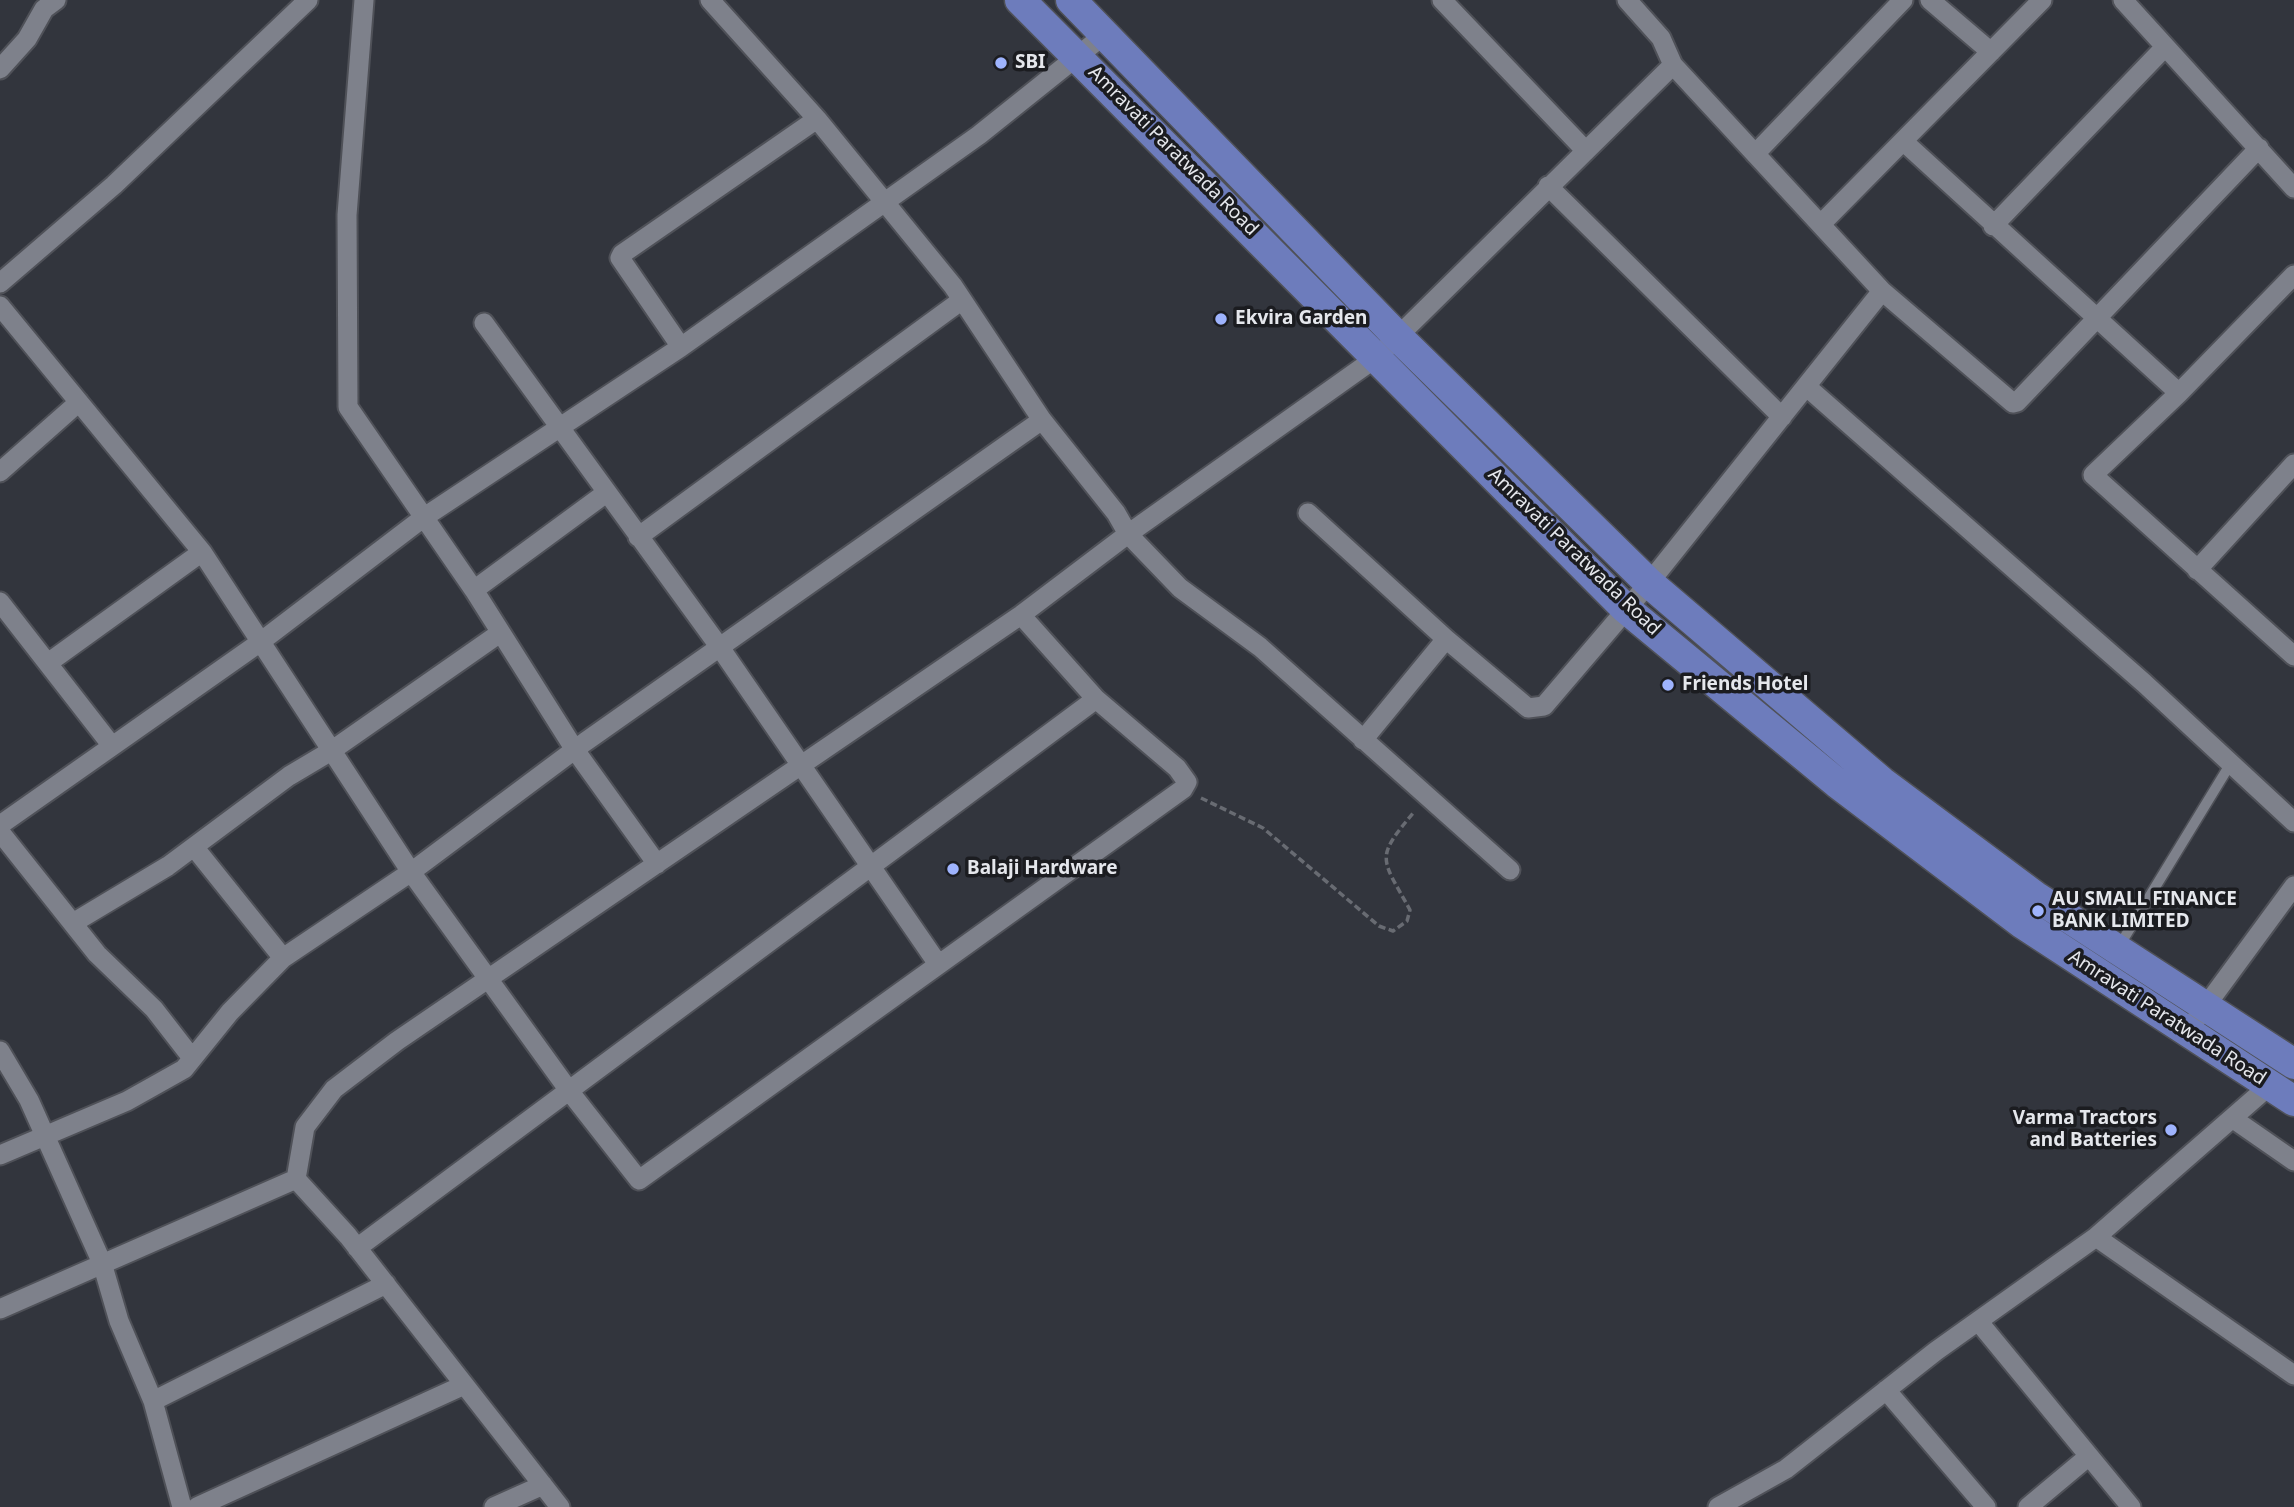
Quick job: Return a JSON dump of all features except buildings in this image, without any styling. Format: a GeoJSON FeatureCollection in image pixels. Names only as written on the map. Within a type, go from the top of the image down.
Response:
{"type":"FeatureCollection","features":[{"type":"Feature","properties":{"kind":"main road","name":"Amravati Paratwada Road"},"geometry":{"type":"LineString","coordinates":[[1020,0],[1387,346],[1649,583],[1882,782],[2035,896],[2294,1064]]}},
{"type":"Feature","properties":{"kind":"main road","name":"Amravati Paratwada Road"},"geometry":{"type":"LineString","coordinates":[[1079,3],[1104,35],[1625,608],[1858,800],[2023,924],[2186,1033],[2294,1101]]}},
{"type":"Feature","properties":{"kind":"street"},"geometry":{"type":"LineString","coordinates":[[0,69],[27,39],[44,9],[56,0]]}},
{"type":"Feature","properties":{"kind":"street"},"geometry":{"type":"LineString","coordinates":[[0,283],[114,185],[308,0]]}},
{"type":"Feature","properties":{"kind":"street"},"geometry":{"type":"LineString","coordinates":[[364,0],[347,215],[345,395],[353,418],[474,590],[575,750],[657,864]]}},
{"type":"Feature","properties":{"kind":"street"},"geometry":{"type":"LineString","coordinates":[[710,0],[817,119],[962,300],[1042,420],[1116,513],[1128,534],[1180,588],[1260,648],[1510,870]]}},
{"type":"Feature","properties":{"kind":"street"},"geometry":{"type":"LineString","coordinates":[[1442,0],[1585,150]]}},
{"type":"Feature","properties":{"kind":"street"},"geometry":{"type":"LineString","coordinates":[[1627,0],[1661,38],[1673,65],[1882,291],[2013,403],[2017,402],[2259,148]]}},
{"type":"Feature","properties":{"kind":"street"},"geometry":{"type":"LineString","coordinates":[[1755,154],[1903,0]]}},
{"type":"Feature","properties":{"kind":"street"},"geometry":{"type":"LineString","coordinates":[[1930,0],[1991,52]]}},
{"type":"Feature","properties":{"kind":"street"},"geometry":{"type":"LineString","coordinates":[[1821,224],[2042,0]]}},
{"type":"Feature","properties":{"kind":"street"},"geometry":{"type":"LineString","coordinates":[[2123,0],[2294,188]]}},
{"type":"Feature","properties":{"kind":"street"},"geometry":{"type":"LineString","coordinates":[[0,825],[259,643],[423,518],[681,347],[979,135],[1104,35]]}},
{"type":"Feature","properties":{"kind":"street"},"geometry":{"type":"LineString","coordinates":[[1993,226],[2165,47]]}},
{"type":"Feature","properties":{"kind":"street"},"geometry":{"type":"LineString","coordinates":[[296,1179],[305,1127],[334,1089],[397,1041],[1021,615],[1387,346],[1673,65]]}},
{"type":"Feature","properties":{"kind":"street"},"geometry":{"type":"LineString","coordinates":[[681,347],[627,271],[620,258],[622,254],[817,119]]}},
{"type":"Feature","properties":{"kind":"street"},"geometry":{"type":"LineString","coordinates":[[1903,141],[2179,393]]}},
{"type":"Feature","properties":{"kind":"street"},"geometry":{"type":"LineString","coordinates":[[1548,186],[1782,417]]}},
{"type":"Feature","properties":{"kind":"street"},"geometry":{"type":"LineString","coordinates":[[2293,653],[2093,475],[2179,393],[2294,275]]}},
{"type":"Feature","properties":{"kind":"street"},"geometry":{"type":"LineString","coordinates":[[1308,513],[1446,639],[1528,708],[1537,709],[1544,706],[1649,583],[1882,291]]}},
{"type":"Feature","properties":{"kind":"street"},"geometry":{"type":"LineString","coordinates":[[638,537],[962,300]]}},
{"type":"Feature","properties":{"kind":"street"},"geometry":{"type":"LineString","coordinates":[[0,306],[202,552],[411,872],[570,1092],[639,1180],[807,1062],[938,964],[1183,789],[1187,782],[1177,768],[1096,699],[1021,615]]}},
{"type":"Feature","properties":{"kind":"street"},"geometry":{"type":"LineString","coordinates":[[484,323],[558,429],[719,647],[938,964]]}},
{"type":"Feature","properties":{"kind":"street"},"geometry":{"type":"LineString","coordinates":[[1807,387],[2144,683],[2294,822]]}},
{"type":"Feature","properties":{"kind":"street"},"geometry":{"type":"LineString","coordinates":[[0,472],[79,402]]}},
{"type":"Feature","properties":{"kind":"street"},"geometry":{"type":"LineString","coordinates":[[0,1155],[127,1101],[184,1069],[230,1012],[283,958],[411,872],[575,750],[1042,420]]}},
{"type":"Feature","properties":{"kind":"street"},"geometry":{"type":"LineString","coordinates":[[2197,570],[2294,464]]}},
{"type":"Feature","properties":{"kind":"street"},"geometry":{"type":"LineString","coordinates":[[474,590],[606,493]]}},
{"type":"Feature","properties":{"kind":"street"},"geometry":{"type":"LineString","coordinates":[[48,663],[202,552]]}},
{"type":"Feature","properties":{"kind":"street"},"geometry":{"type":"LineString","coordinates":[[0,602],[112,746]]}},
{"type":"Feature","properties":{"kind":"street"},"geometry":{"type":"LineString","coordinates":[[73,923],[168,866],[289,776],[331,751],[500,633]]}},
{"type":"Feature","properties":{"kind":"street"},"geometry":{"type":"LineString","coordinates":[[1363,740],[1446,639]]}},
{"type":"Feature","properties":{"kind":"street"},"geometry":{"type":"LineString","coordinates":[[357,1248],[1096,699]]}},
{"type":"Feature","properties":{"kind":"street"},"geometry":{"type":"LineString","coordinates":[[0,832],[97,954],[154,1009],[192,1058]]}},
{"type":"Feature","properties":{"kind":"street"},"geometry":{"type":"LineString","coordinates":[[194,847],[283,958]]}},
{"type":"Feature","properties":{"kind":"street"},"geometry":{"type":"LineString","coordinates":[[2186,1033],[2294,886]]}},
{"type":"Feature","properties":{"kind":"street"},"geometry":{"type":"LineString","coordinates":[[0,1051],[29,1100],[102,1263],[119,1321],[153,1401],[182,1507]]}},
{"type":"Feature","properties":{"kind":"street"},"geometry":{"type":"LineString","coordinates":[[1718,1507],[1786,1469],[1978,1321],[2096,1237],[2270,1085]]}},
{"type":"Feature","properties":{"kind":"street"},"geometry":{"type":"LineString","coordinates":[[2231,1118],[2294,1161]]}},
{"type":"Feature","properties":{"kind":"street"},"geometry":{"type":"LineString","coordinates":[[296,1179],[386,1284],[560,1507]]}},
{"type":"Feature","properties":{"kind":"street"},"geometry":{"type":"LineString","coordinates":[[0,1309],[296,1179]]}},
{"type":"Feature","properties":{"kind":"street"},"geometry":{"type":"LineString","coordinates":[[2096,1237],[2294,1375]]}},
{"type":"Feature","properties":{"kind":"street"},"geometry":{"type":"LineString","coordinates":[[153,1401],[386,1284]]}},
{"type":"Feature","properties":{"kind":"street"},"geometry":{"type":"LineString","coordinates":[[1978,1321],[2131,1507]]}},
{"type":"Feature","properties":{"kind":"street"},"geometry":{"type":"LineString","coordinates":[[197,1507],[464,1385]]}},
{"type":"Feature","properties":{"kind":"street"},"geometry":{"type":"LineString","coordinates":[[1886,1391],[1986,1507]]}},
{"type":"Feature","properties":{"kind":"street"},"geometry":{"type":"LineString","coordinates":[[2028,1507],[2089,1456]]}},
{"type":"Feature","properties":{"kind":"street"},"geometry":{"type":"LineString","coordinates":[[494,1507],[543,1485]]}},
{"type":"Feature","properties":{"kind":"lane"},"geometry":{"type":"LineString","coordinates":[[2117,950],[2231,763]]}},
{"type":"Feature","properties":{"kind":"path"},"geometry":{"type":"LineString","coordinates":[[1183,789],[1263,828],[1379,926],[1393,931],[1402,928],[1410,909],[1387,868],[1384,856],[1388,843],[1428,797]]}},
{"type":"Feature","properties":{"kind":"place","name":"SBI"},"geometry":{"type":"Point","coordinates":[1001,63]}},
{"type":"Feature","properties":{"kind":"place","name":"Ekvira Garden"},"geometry":{"type":"Point","coordinates":[1221,319]}},
{"type":"Feature","properties":{"kind":"place","name":"Friends Hotel"},"geometry":{"type":"Point","coordinates":[1668,685]}},
{"type":"Feature","properties":{"kind":"place","name":"Balaji Hardware"},"geometry":{"type":"Point","coordinates":[953,869]}},
{"type":"Feature","properties":{"kind":"place","name":"AU SMALL FINANCE BANK LIMITED"},"geometry":{"type":"Point","coordinates":[2038,911]}},
{"type":"Feature","properties":{"kind":"place","name":"Varma Tractors and Batteries"},"geometry":{"type":"Point","coordinates":[2171,1130]}}]}
